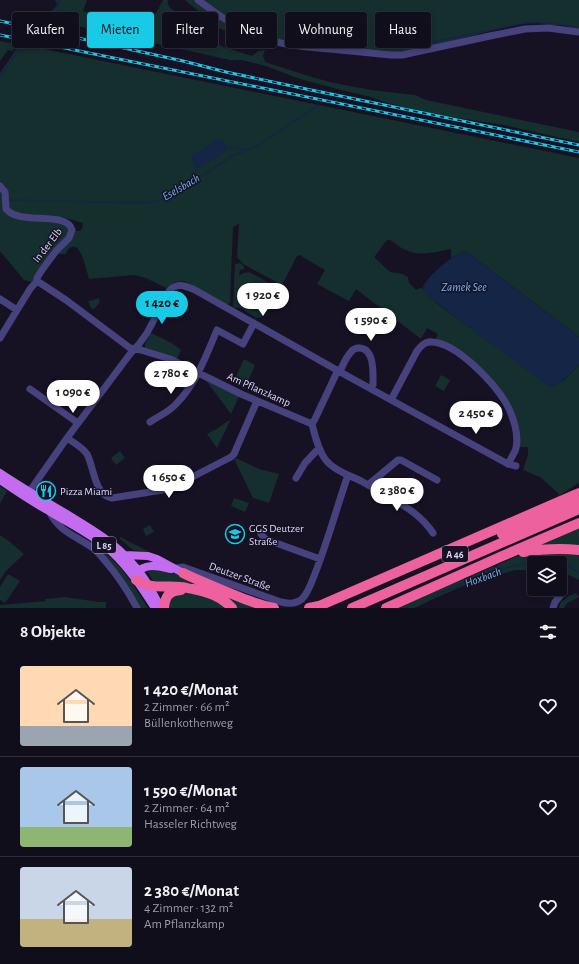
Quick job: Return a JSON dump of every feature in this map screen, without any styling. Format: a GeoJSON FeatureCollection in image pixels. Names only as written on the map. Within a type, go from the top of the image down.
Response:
{"type":"FeatureCollection","features":[{"type":"Feature","properties":{"kind":"highway"},"geometry":{"type":"LineString","coordinates":[[553,504],[579,486]]}},
{"type":"Feature","properties":{"kind":"highway"},"geometry":{"type":"LineString","coordinates":[[315,607],[579,493]]}},
{"type":"Feature","properties":{"kind":"highway","name":"A 46"},"geometry":{"type":"LineString","coordinates":[[330,608],[579,501]]}},
{"type":"Feature","properties":{"kind":"highway","name":"A 46"},"geometry":{"type":"LineString","coordinates":[[352,608],[579,509]]}},
{"type":"Feature","properties":{"kind":"highway"},"geometry":{"type":"LineString","coordinates":[[561,517],[579,514]]}},
{"type":"Feature","properties":{"kind":"highway"},"geometry":{"type":"LineString","coordinates":[[386,608],[500,557],[579,524]]}},
{"type":"Feature","properties":{"kind":"highway"},"geometry":{"type":"LineString","coordinates":[[500,557],[537,549],[553,548],[579,550]]}},
{"type":"Feature","properties":{"kind":"highway"},"geometry":{"type":"LineString","coordinates":[[178,569],[209,585],[263,606],[274,608]]}},
{"type":"Feature","properties":{"kind":"highway"},"geometry":{"type":"LineString","coordinates":[[137,575],[143,584],[163,587],[181,587],[210,593],[220,598],[232,608]]}},
{"type":"Feature","properties":{"kind":"highway"},"geometry":{"type":"LineString","coordinates":[[162,608],[166,598],[171,593],[177,590],[191,589]]}},
{"type":"Feature","properties":{"kind":"main road","name":"L 85"},"geometry":{"type":"LineString","coordinates":[[0,472],[49,511],[84,531],[105,546],[137,575]]}},
{"type":"Feature","properties":{"kind":"main road","name":"L 85"},"geometry":{"type":"LineString","coordinates":[[0,480],[27,495],[63,520],[108,541],[125,555],[155,608]]}},
{"type":"Feature","properties":{"kind":"main road"},"geometry":{"type":"LineString","coordinates":[[125,555],[153,557],[178,569]]}},
{"type":"Feature","properties":{"kind":"main road"},"geometry":{"type":"LineString","coordinates":[[137,575],[150,566],[178,569]]}},
{"type":"Feature","properties":{"kind":"main road"},"geometry":{"type":"LineString","coordinates":[[149,585],[162,608]]}},
{"type":"Feature","properties":{"kind":"street"},"geometry":{"type":"LineString","coordinates":[[198,0],[219,16],[238,27],[277,42],[300,47],[391,55],[402,55],[525,29],[548,28],[579,32]]}},
{"type":"Feature","properties":{"kind":"street","name":"In der Elb"},"geometry":{"type":"LineString","coordinates":[[0,186],[5,190],[6,208],[14,215],[63,221],[69,224],[72,228],[70,236],[56,251],[42,270],[37,281],[30,289],[0,338]]}},
{"type":"Feature","properties":{"kind":"street"},"geometry":{"type":"LineString","coordinates":[[37,281],[66,300],[134,350]]}},
{"type":"Feature","properties":{"kind":"street"},"geometry":{"type":"LineString","coordinates":[[27,495],[78,423],[147,333],[169,291],[180,285],[195,290],[391,400],[508,464],[516,466]]}},
{"type":"Feature","properties":{"kind":"street"},"geometry":{"type":"LineString","coordinates":[[0,299],[17,310]]}},
{"type":"Feature","properties":{"kind":"street"},"geometry":{"type":"LineString","coordinates":[[150,422],[176,404],[198,374],[217,330],[243,344],[254,324]]}},
{"type":"Feature","properties":{"kind":"street"},"geometry":{"type":"LineString","coordinates":[[391,400],[423,344],[432,342],[452,349],[463,356],[481,372],[506,403],[515,426],[516,436],[515,452],[508,464]]}},
{"type":"Feature","properties":{"kind":"street"},"geometry":{"type":"LineString","coordinates":[[371,388],[373,385],[372,361],[369,354],[364,349],[358,348],[352,350],[339,371],[312,424],[319,448],[324,458],[330,465],[411,510],[427,524],[433,533]]}},
{"type":"Feature","properties":{"kind":"street","name":"Am Pflanzkamp"},"geometry":{"type":"LineString","coordinates":[[134,350],[141,350],[170,359],[198,374],[312,424]]}},
{"type":"Feature","properties":{"kind":"street"},"geometry":{"type":"LineString","coordinates":[[30,389],[78,423]]}},
{"type":"Feature","properties":{"kind":"street"},"geometry":{"type":"LineString","coordinates":[[67,438],[83,449],[86,453],[95,479],[104,495],[112,498],[169,489],[231,457],[234,454],[257,401]]}},
{"type":"Feature","properties":{"kind":"street"},"geometry":{"type":"LineString","coordinates":[[296,478],[305,463],[319,448]]}},
{"type":"Feature","properties":{"kind":"street"},"geometry":{"type":"LineString","coordinates":[[368,485],[398,460],[401,460],[437,480]]}},
{"type":"Feature","properties":{"kind":"street"},"geometry":{"type":"LineString","coordinates":[[261,534],[265,539],[320,559],[348,475]]}},
{"type":"Feature","properties":{"kind":"street"},"geometry":{"type":"LineString","coordinates":[[63,520],[66,532],[93,548],[98,553],[120,580],[137,608]]}},
{"type":"Feature","properties":{"kind":"street","name":"Deutzer Straße"},"geometry":{"type":"LineString","coordinates":[[178,569],[282,602],[291,603],[302,598],[309,589],[320,559]]}},
{"type":"Feature","properties":{"kind":"street"},"geometry":{"type":"LineString","coordinates":[[553,608],[555,602],[560,596]]}},
{"type":"Feature","properties":{"kind":"green space"},"geometry":{"type":"Polygon","coordinates":[[[55,0],[87,0],[83,11],[87,12],[87,28],[79,26],[79,12],[49,12],[56,7],[57,4],[55,0]]]}},
{"type":"Feature","properties":{"kind":"green space"},"geometry":{"type":"Polygon","coordinates":[[[163,0],[168,0],[168,5],[174,11],[162,12],[162,45],[154,43],[154,17],[163,0]]]}},
{"type":"Feature","properties":{"kind":"green space"},"geometry":{"type":"Polygon","coordinates":[[[185,0],[194,0],[211,12],[200,12],[185,0]]]}},
{"type":"Feature","properties":{"kind":"green space"},"geometry":{"type":"Polygon","coordinates":[[[199,0],[579,0],[579,28],[568,25],[551,25],[534,22],[518,24],[431,46],[431,12],[375,12],[375,48],[424,48],[401,54],[330,48],[367,48],[367,12],[285,12],[285,42],[277,40],[277,12],[226,12],[226,18],[199,0]]]}},
{"type":"Feature","properties":{"kind":"green space"},"geometry":{"type":"Polygon","coordinates":[[[218,17],[226,22],[226,31],[219,28],[218,17]]]}},
{"type":"Feature","properties":{"kind":"green space"},"geometry":{"type":"Polygon","coordinates":[[[0,41],[12,43],[12,48],[15,48],[13,51],[8,50],[0,61],[0,41]]]}},
{"type":"Feature","properties":{"kind":"green space"},"geometry":{"type":"Polygon","coordinates":[[[218,44],[252,56],[258,51],[265,50],[263,56],[265,62],[315,78],[371,90],[415,95],[426,100],[579,132],[579,142],[504,125],[432,114],[300,79],[266,66],[242,60],[230,60],[176,48],[218,48],[218,44]]]}},
{"type":"Feature","properties":{"kind":"green space"},"geometry":{"type":"Polygon","coordinates":[[[17,48],[40,48],[579,158],[579,337],[464,251],[451,258],[450,249],[422,254],[411,252],[390,240],[387,240],[375,258],[390,272],[402,274],[408,277],[409,283],[416,290],[420,288],[423,289],[433,301],[493,345],[554,386],[564,380],[579,365],[579,483],[557,497],[559,494],[540,477],[523,470],[528,455],[528,447],[517,447],[512,415],[480,370],[435,341],[438,334],[427,328],[421,339],[356,289],[349,301],[317,284],[325,270],[301,255],[297,256],[282,285],[243,264],[237,257],[239,224],[233,227],[230,303],[226,305],[184,281],[175,282],[166,288],[146,278],[134,275],[89,279],[83,259],[78,249],[72,247],[66,254],[56,254],[73,231],[79,231],[82,229],[83,223],[62,217],[8,212],[57,220],[71,231],[45,261],[32,282],[24,280],[0,251],[0,73],[17,48]]]}},
{"type":"Feature","properties":{"kind":"green space"},"geometry":{"type":"Polygon","coordinates":[[[240,263],[244,266],[244,269],[240,270],[239,276],[243,273],[249,272],[275,286],[277,290],[264,315],[261,317],[257,318],[238,307],[233,307],[235,264],[240,263]]]}},
{"type":"Feature","properties":{"kind":"green space"},"geometry":{"type":"Polygon","coordinates":[[[98,298],[100,302],[94,309],[91,308],[88,301],[98,298]]]}},
{"type":"Feature","properties":{"kind":"green space"},"geometry":{"type":"Polygon","coordinates":[[[151,333],[172,343],[181,350],[177,359],[145,348],[145,344],[151,333]]]}},
{"type":"Feature","properties":{"kind":"green space"},"geometry":{"type":"Polygon","coordinates":[[[244,359],[255,365],[245,388],[234,381],[244,359]]]}},
{"type":"Feature","properties":{"kind":"green space"},"geometry":{"type":"Polygon","coordinates":[[[171,365],[192,374],[192,377],[184,389],[178,385],[170,368],[171,365]]]}},
{"type":"Feature","properties":{"kind":"green space"},"geometry":{"type":"Polygon","coordinates":[[[441,375],[450,380],[444,391],[435,386],[441,375]]]}},
{"type":"Feature","properties":{"kind":"green space"},"geometry":{"type":"Polygon","coordinates":[[[207,382],[239,396],[231,414],[207,382]]]}},
{"type":"Feature","properties":{"kind":"green space"},"geometry":{"type":"Polygon","coordinates":[[[230,421],[217,448],[207,434],[230,421]]]}},
{"type":"Feature","properties":{"kind":"green space"},"geometry":{"type":"Polygon","coordinates":[[[120,451],[125,458],[116,465],[111,458],[120,451]]]}},
{"type":"Feature","properties":{"kind":"green space"},"geometry":{"type":"Polygon","coordinates":[[[236,458],[259,469],[279,474],[269,503],[253,498],[235,461],[236,458]]]}},
{"type":"Feature","properties":{"kind":"green space"},"geometry":{"type":"Polygon","coordinates":[[[0,486],[7,491],[0,504],[0,486]]]}},
{"type":"Feature","properties":{"kind":"green space"},"geometry":{"type":"Polygon","coordinates":[[[234,498],[249,503],[245,512],[231,506],[234,498]]]}},
{"type":"Feature","properties":{"kind":"green space"},"geometry":{"type":"Polygon","coordinates":[[[63,525],[91,542],[110,557],[125,573],[148,608],[139,608],[108,561],[63,525]]]}},
{"type":"Feature","properties":{"kind":"green space"},"geometry":{"type":"Polygon","coordinates":[[[150,525],[154,532],[146,536],[143,529],[150,525]]]}},
{"type":"Feature","properties":{"kind":"green space"},"geometry":{"type":"Polygon","coordinates":[[[579,527],[579,547],[534,547],[579,527]]]}},
{"type":"Feature","properties":{"kind":"green space"},"geometry":{"type":"Polygon","coordinates":[[[0,535],[24,554],[6,571],[0,580],[0,535]]]}},
{"type":"Feature","properties":{"kind":"green space"},"geometry":{"type":"Polygon","coordinates":[[[120,537],[148,552],[133,550],[119,538],[120,537]]]}},
{"type":"Feature","properties":{"kind":"green space"},"geometry":{"type":"Polygon","coordinates":[[[579,553],[579,580],[567,574],[567,556],[527,556],[527,570],[515,570],[491,577],[489,575],[415,608],[396,608],[516,557],[525,554],[579,553]]]}},
{"type":"Feature","properties":{"kind":"green space"},"geometry":{"type":"Polygon","coordinates":[[[146,569],[169,571],[199,585],[265,608],[234,608],[227,600],[155,584],[146,569]]]}},
{"type":"Feature","properties":{"kind":"green space"},"geometry":{"type":"Polygon","coordinates":[[[8,574],[20,581],[5,603],[0,600],[0,587],[8,574]]]}},
{"type":"Feature","properties":{"kind":"green space"},"geometry":{"type":"Polygon","coordinates":[[[184,592],[210,596],[230,608],[167,608],[170,598],[184,592]]]}},
{"type":"Feature","properties":{"kind":"green space"},"geometry":{"type":"Polygon","coordinates":[[[576,593],[579,597],[566,604],[564,608],[559,608],[561,602],[576,593]]]}},
{"type":"Feature","properties":{"kind":"green space"},"geometry":{"type":"Polygon","coordinates":[[[65,597],[106,602],[106,608],[0,608],[0,605],[46,601],[45,599],[65,597]]]}},
{"type":"Feature","properties":{"kind":"water"},"geometry":{"type":"Polygon","coordinates":[[[219,138],[227,145],[227,150],[199,168],[194,167],[191,156],[219,138]]]}},
{"type":"Feature","properties":{"kind":"water","name":"Zamek See"},"geometry":{"type":"Polygon","coordinates":[[[464,251],[579,337],[579,365],[556,385],[548,386],[438,304],[423,290],[425,284],[440,267],[454,256],[464,251]]]}},
{"type":"Feature","properties":{"kind":"waterway"},"geometry":{"type":"LineString","coordinates":[[51,12],[60,0]]}},
{"type":"Feature","properties":{"kind":"waterway","name":"Eselsbach"},"geometry":{"type":"LineString","coordinates":[[400,50],[407,47],[524,23],[552,23],[579,28]]}},
{"type":"Feature","properties":{"kind":"waterway"},"geometry":{"type":"LineString","coordinates":[[0,77],[17,52],[28,48]]}},
{"type":"Feature","properties":{"kind":"waterway","name":"Eselsbach"},"geometry":{"type":"LineString","coordinates":[[9,200],[142,203],[156,201],[181,190],[231,157],[259,145],[319,105]]}},
{"type":"Feature","properties":{"kind":"waterway"},"geometry":{"type":"LineString","coordinates":[[227,148],[250,149]]}},
{"type":"Feature","properties":{"kind":"waterway"},"geometry":{"type":"LineString","coordinates":[[193,181],[197,167]]}},
{"type":"Feature","properties":{"kind":"waterway","name":"Hoxbach"},"geometry":{"type":"LineString","coordinates":[[433,596],[505,568],[527,564]]}},
{"type":"Feature","properties":{"kind":"waterway","name":"Hoxbach"},"geometry":{"type":"LineString","coordinates":[[567,566],[579,573]]}},
{"type":"Feature","properties":{"kind":"railway"},"geometry":{"type":"LineString","coordinates":[[0,21],[183,61],[226,72],[579,145]]}},
{"type":"Feature","properties":{"kind":"railway"},"geometry":{"type":"LineString","coordinates":[[0,35],[579,152]]}},
{"type":"Feature","properties":{"kind":"place","name":"Pizza Miami"},"geometry":{"type":"Point","coordinates":[46,491]}},
{"type":"Feature","properties":{"kind":"place","name":"GGS Deutzer Straße"},"geometry":{"type":"Point","coordinates":[235,534]}}]}
